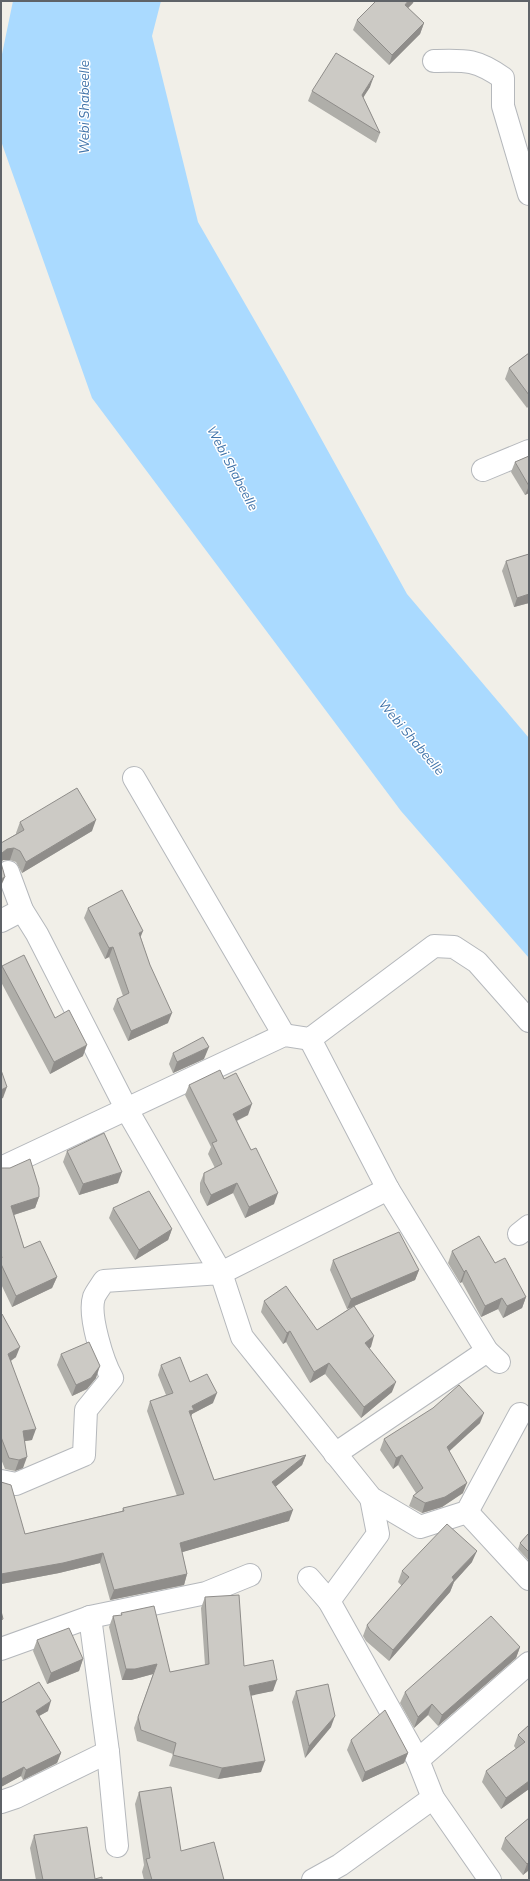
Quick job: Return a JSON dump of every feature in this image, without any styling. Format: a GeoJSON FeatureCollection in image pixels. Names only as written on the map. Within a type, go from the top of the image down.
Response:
{"type":"FeatureCollection","features":[{"type":"Feature","properties":{"kind":"street"},"geometry":{"type":"LineString","coordinates":[[434,61],[467,60],[488,67],[503,78],[503,106],[529,194]]}},
{"type":"Feature","properties":{"kind":"street"},"geometry":{"type":"LineString","coordinates":[[483,470],[529,451]]}},
{"type":"Feature","properties":{"kind":"street"},"geometry":{"type":"LineString","coordinates":[[134,778],[284,1035]]}},
{"type":"Feature","properties":{"kind":"street"},"geometry":{"type":"LineString","coordinates":[[8,872],[22,910],[37,934],[127,1110],[221,1273],[242,1337],[371,1498],[420,1527],[467,1512],[520,1414]]}},
{"type":"Feature","properties":{"kind":"street"},"geometry":{"type":"LineString","coordinates":[[1,921],[22,910]]}},
{"type":"Feature","properties":{"kind":"street"},"geometry":{"type":"LineString","coordinates":[[1,1168],[284,1035],[310,1039],[434,946],[454,947],[477,962],[529,1022]]}},
{"type":"Feature","properties":{"kind":"street"},"geometry":{"type":"LineString","coordinates":[[310,1039],[388,1189],[493,1356],[335,1454]]}},
{"type":"Feature","properties":{"kind":"street"},"geometry":{"type":"LineString","coordinates":[[1,1481],[16,1484],[84,1455],[86,1410],[112,1378],[104,1364],[93,1313],[94,1297],[104,1282],[221,1273],[388,1189]]}},
{"type":"Feature","properties":{"kind":"street"},"geometry":{"type":"LineString","coordinates":[[329,1601],[378,1534],[371,1498]]}},
{"type":"Feature","properties":{"kind":"street"},"geometry":{"type":"LineString","coordinates":[[467,1512],[529,1578]]}},
{"type":"Feature","properties":{"kind":"street"},"geometry":{"type":"LineString","coordinates":[[1,1649],[90,1617],[206,1593],[250,1575]]}},
{"type":"Feature","properties":{"kind":"street"},"geometry":{"type":"LineString","coordinates":[[309,1578],[329,1601],[418,1760],[433,1798],[490,1880]]}},
{"type":"Feature","properties":{"kind":"street"},"geometry":{"type":"LineString","coordinates":[[90,1617],[108,1752],[117,1846]]}},
{"type":"Feature","properties":{"kind":"street"},"geometry":{"type":"LineString","coordinates":[[418,1760],[529,1663]]}},
{"type":"Feature","properties":{"kind":"street"},"geometry":{"type":"LineString","coordinates":[[1,1802],[16,1797],[108,1752]]}},
{"type":"Feature","properties":{"kind":"street"},"geometry":{"type":"LineString","coordinates":[[314,1880],[340,1865],[433,1798]]}},
{"type":"Feature","properties":{"kind":"water","name":"Webi Shabeelle"},"geometry":{"type":"Polygon","coordinates":[[[13,1],[161,1],[152,36],[198,222],[286,375],[407,594],[529,738],[529,958],[401,811],[92,398],[1,141],[1,59],[13,1]]]}},
{"type":"Feature","properties":{"kind":"building"},"geometry":{"type":"Polygon","coordinates":[[[376,1],[408,1],[405,5],[424,23],[392,55],[357,20],[376,1]]]}},
{"type":"Feature","properties":{"kind":"building"},"geometry":{"type":"Polygon","coordinates":[[[336,53],[374,76],[362,95],[380,133],[312,91],[336,53]]]}},
{"type":"Feature","properties":{"kind":"building"},"geometry":{"type":"Polygon","coordinates":[[[529,353],[529,395],[509,368],[529,353]]]}},
{"type":"Feature","properties":{"kind":"building"},"geometry":{"type":"Polygon","coordinates":[[[529,456],[529,486],[515,462],[529,456]]]}},
{"type":"Feature","properties":{"kind":"building"},"geometry":{"type":"Polygon","coordinates":[[[529,554],[529,594],[517,598],[506,561],[529,554]]]}},
{"type":"Feature","properties":{"kind":"building"},"geometry":{"type":"Polygon","coordinates":[[[77,788],[96,820],[26,862],[20,851],[14,848],[7,849],[1,856],[1,843],[24,830],[20,822],[77,788]]]}},
{"type":"Feature","properties":{"kind":"building"},"geometry":{"type":"Polygon","coordinates":[[[1,863],[5,877],[1,879],[1,863]]]}},
{"type":"Feature","properties":{"kind":"building"},"geometry":{"type":"Polygon","coordinates":[[[122,890],[143,931],[139,933],[150,965],[172,1013],[131,1031],[117,999],[129,993],[113,947],[109,948],[88,908],[122,890]]]}},
{"type":"Feature","properties":{"kind":"building"},"geometry":{"type":"Polygon","coordinates":[[[24,955],[55,1018],[69,1010],[87,1045],[54,1062],[2,966],[24,955]]]}},
{"type":"Feature","properties":{"kind":"building"},"geometry":{"type":"Polygon","coordinates":[[[203,1037],[209,1047],[177,1062],[173,1053],[203,1037]]]}},
{"type":"Feature","properties":{"kind":"building"},"geometry":{"type":"Polygon","coordinates":[[[1,1070],[7,1087],[1,1090],[1,1070]]]}},
{"type":"Feature","properties":{"kind":"building"},"geometry":{"type":"Polygon","coordinates":[[[220,1070],[224,1079],[236,1073],[252,1104],[233,1114],[251,1150],[256,1148],[278,1193],[249,1207],[237,1183],[211,1195],[204,1182],[204,1173],[222,1164],[212,1143],[217,1141],[189,1085],[220,1070]]]}},
{"type":"Feature","properties":{"kind":"building"},"geometry":{"type":"Polygon","coordinates":[[[104,1133],[122,1172],[83,1184],[67,1151],[104,1133]]]}},
{"type":"Feature","properties":{"kind":"building"},"geometry":{"type":"Polygon","coordinates":[[[30,1159],[39,1188],[39,1197],[11,1206],[24,1248],[40,1241],[57,1277],[16,1296],[1,1264],[1,1168],[10,1168],[30,1159]]]}},
{"type":"Feature","properties":{"kind":"building"},"geometry":{"type":"Polygon","coordinates":[[[149,1191],[172,1229],[139,1250],[113,1208],[149,1191]]]}},
{"type":"Feature","properties":{"kind":"building"},"geometry":{"type":"Polygon","coordinates":[[[399,1232],[419,1270],[351,1299],[333,1260],[399,1232]]]}},
{"type":"Feature","properties":{"kind":"building"},"geometry":{"type":"Polygon","coordinates":[[[479,1236],[495,1263],[505,1258],[526,1297],[507,1306],[502,1298],[485,1306],[466,1270],[464,1272],[452,1251],[479,1236]]]}},
{"type":"Feature","properties":{"kind":"building"},"geometry":{"type":"Polygon","coordinates":[[[286,1286],[317,1330],[354,1306],[374,1336],[365,1343],[396,1382],[364,1407],[329,1363],[314,1372],[290,1331],[287,1333],[264,1301],[286,1286]]]}},
{"type":"Feature","properties":{"kind":"building"},"geometry":{"type":"Polygon","coordinates":[[[1,1314],[20,1347],[8,1354],[36,1429],[23,1431],[27,1457],[19,1460],[9,1458],[1,1437],[1,1314]]]}},
{"type":"Feature","properties":{"kind":"building"},"geometry":{"type":"Polygon","coordinates":[[[89,1342],[100,1366],[91,1378],[76,1385],[61,1354],[89,1342]]]}},
{"type":"Feature","properties":{"kind":"building"},"geometry":{"type":"Polygon","coordinates":[[[180,1357],[190,1382],[207,1374],[217,1393],[192,1406],[194,1410],[189,1411],[214,1480],[306,1455],[272,1482],[293,1510],[180,1543],[187,1574],[114,1590],[103,1553],[63,1563],[1,1574],[1,1482],[11,1485],[25,1534],[124,1511],[123,1508],[184,1494],[150,1401],[173,1393],[161,1365],[180,1357]]]}},
{"type":"Feature","properties":{"kind":"building"},"geometry":{"type":"Polygon","coordinates":[[[459,1385],[484,1413],[447,1447],[467,1483],[445,1497],[425,1503],[413,1496],[423,1488],[402,1455],[396,1458],[384,1439],[433,1408],[459,1385]]]}},
{"type":"Feature","properties":{"kind":"building"},"geometry":{"type":"Polygon","coordinates":[[[447,1524],[477,1551],[452,1577],[454,1580],[393,1650],[370,1630],[367,1625],[409,1577],[402,1571],[447,1524]]]}},
{"type":"Feature","properties":{"kind":"building"},"geometry":{"type":"Polygon","coordinates":[[[529,1533],[529,1552],[520,1543],[529,1533]]]}},
{"type":"Feature","properties":{"kind":"building"},"geometry":{"type":"Polygon","coordinates":[[[239,1595],[244,1666],[273,1660],[277,1680],[249,1686],[265,1761],[222,1768],[173,1755],[176,1743],[141,1730],[138,1717],[157,1664],[135,1669],[126,1669],[113,1616],[154,1606],[170,1672],[209,1664],[205,1597],[239,1595]]]}},
{"type":"Feature","properties":{"kind":"building"},"geometry":{"type":"Polygon","coordinates":[[[491,1616],[520,1647],[442,1715],[432,1704],[418,1717],[405,1692],[491,1616]]]}},
{"type":"Feature","properties":{"kind":"building"},"geometry":{"type":"Polygon","coordinates":[[[69,1628],[83,1659],[51,1673],[37,1640],[69,1628]]]}},
{"type":"Feature","properties":{"kind":"building"},"geometry":{"type":"Polygon","coordinates":[[[39,1682],[51,1701],[36,1711],[61,1753],[26,1770],[24,1767],[1,1779],[1,1703],[39,1682]]]}},
{"type":"Feature","properties":{"kind":"building"},"geometry":{"type":"Polygon","coordinates":[[[328,1684],[335,1716],[309,1746],[296,1691],[328,1684]]]}},
{"type":"Feature","properties":{"kind":"building"},"geometry":{"type":"Polygon","coordinates":[[[385,1710],[408,1753],[365,1772],[351,1740],[385,1710]]]}},
{"type":"Feature","properties":{"kind":"building"},"geometry":{"type":"Polygon","coordinates":[[[529,1725],[529,1781],[506,1798],[486,1771],[525,1742],[518,1735],[529,1725]]]}},
{"type":"Feature","properties":{"kind":"building"},"geometry":{"type":"Polygon","coordinates":[[[171,1787],[181,1851],[214,1842],[224,1880],[152,1880],[146,1859],[150,1858],[139,1792],[171,1787]]]}},
{"type":"Feature","properties":{"kind":"building"},"geometry":{"type":"Polygon","coordinates":[[[529,1818],[529,1862],[527,1864],[505,1838],[529,1818]]]}},
{"type":"Feature","properties":{"kind":"building"},"geometry":{"type":"Polygon","coordinates":[[[87,1827],[95,1879],[102,1877],[102,1880],[43,1880],[34,1835],[87,1827]]]}}]}
